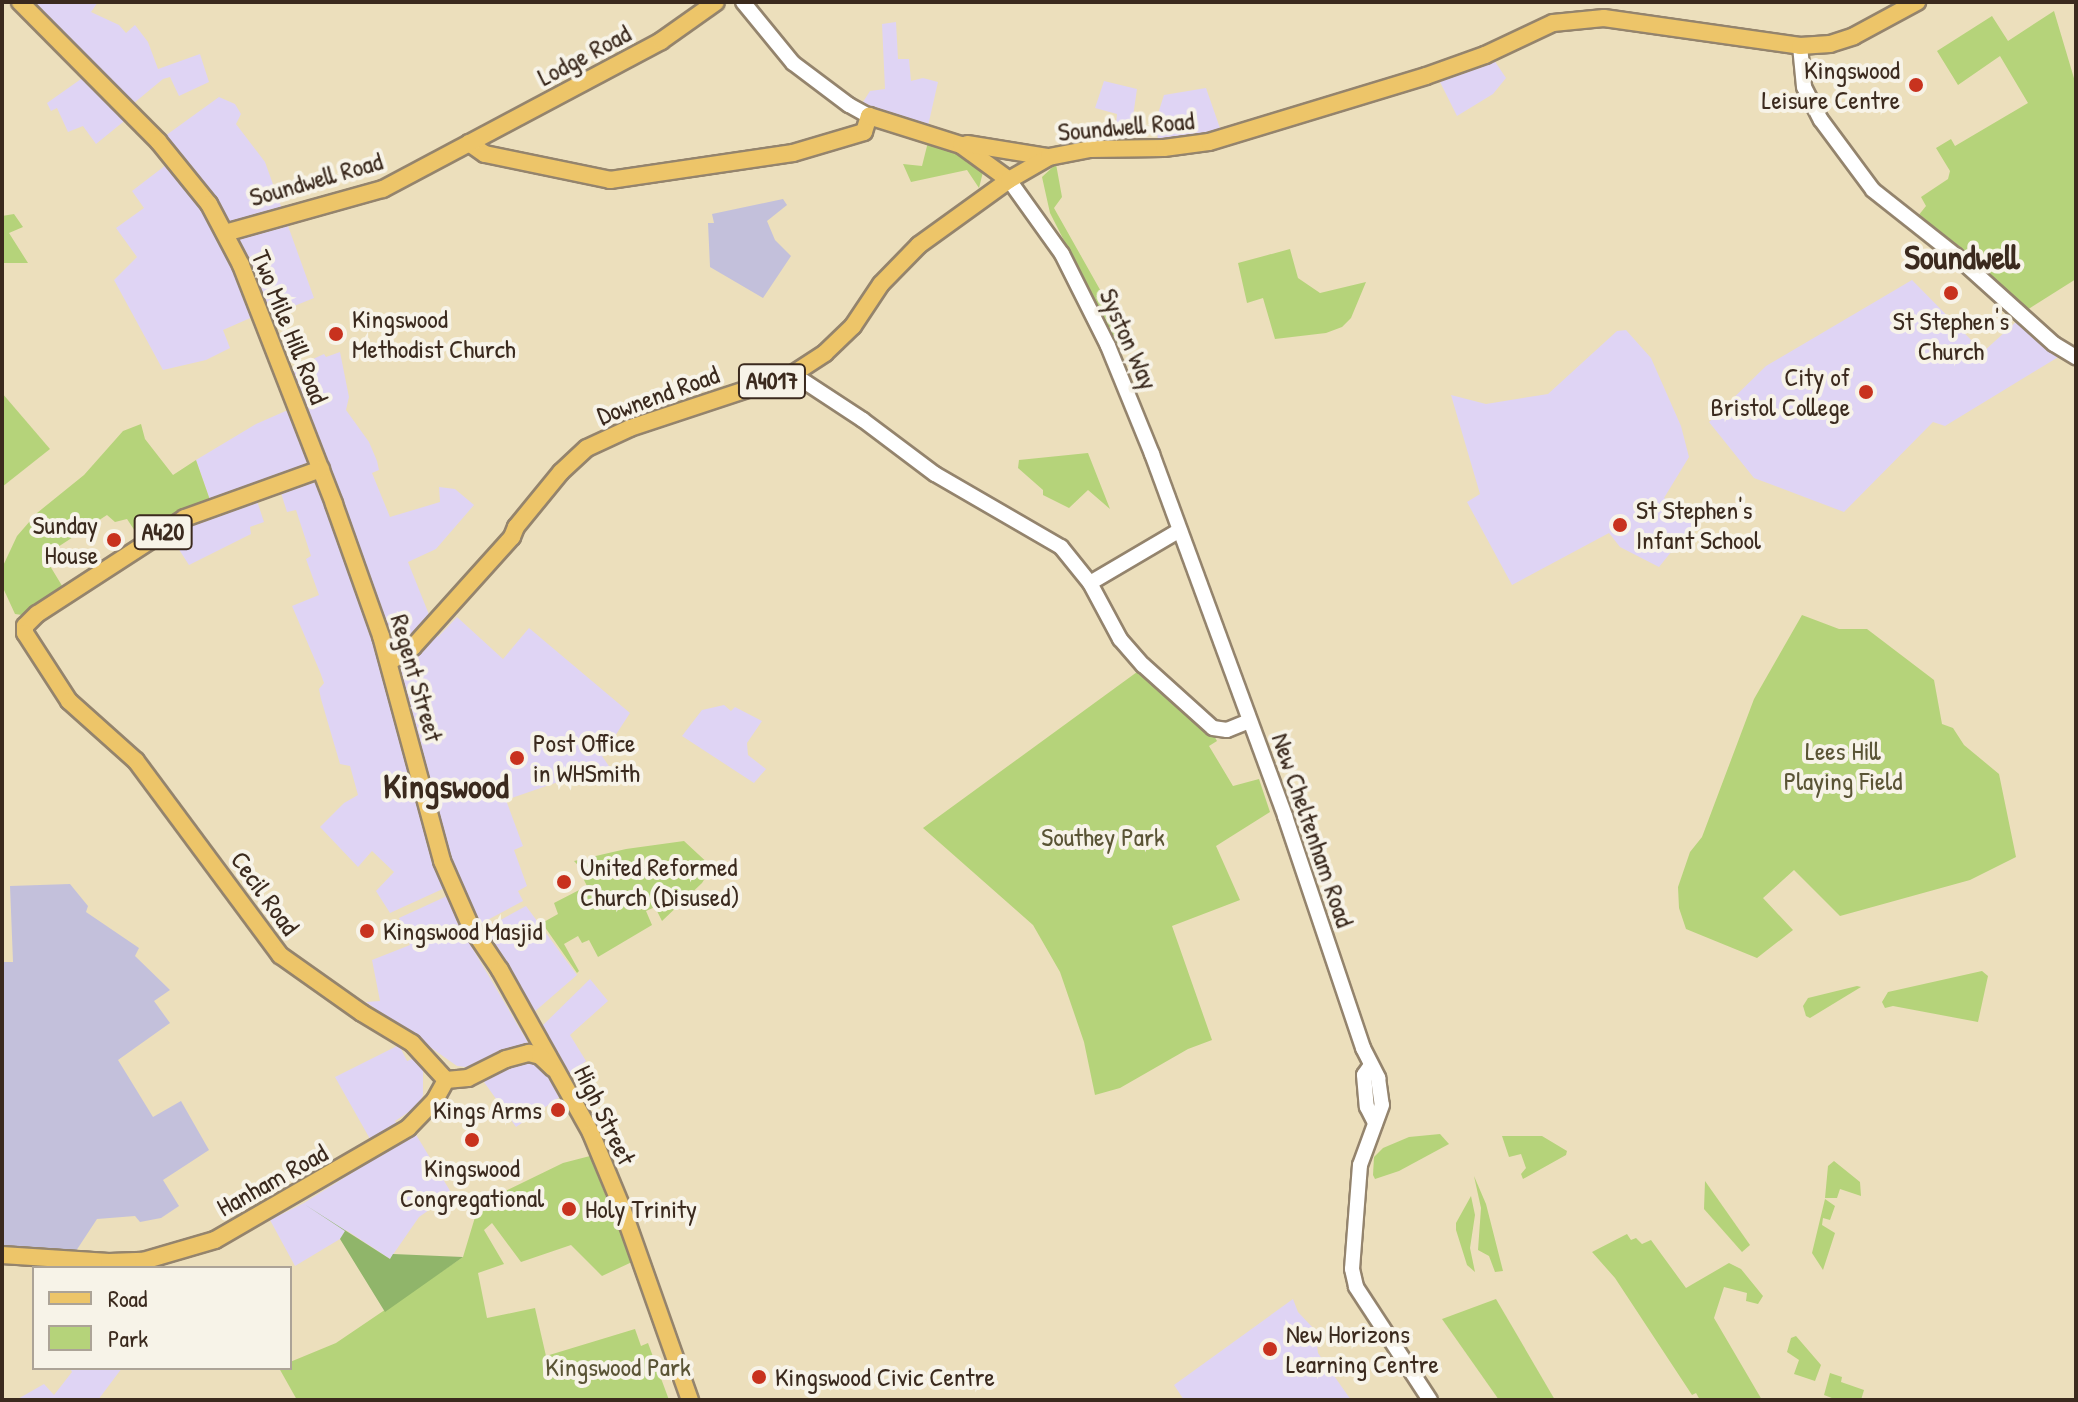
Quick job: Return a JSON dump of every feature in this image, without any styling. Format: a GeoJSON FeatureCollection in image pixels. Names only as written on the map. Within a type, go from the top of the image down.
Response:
{"type":"FeatureCollection","features":[{"type":"Feature","properties":{"kind":"main road","name":"Two Mile Hill Road"},"geometry":{"type":"LineString","coordinates":[[20,2],[158,141],[204,198],[225,233],[334,504]]}},
{"type":"Feature","properties":{"kind":"main road","name":"Lodge Road"},"geometry":{"type":"LineString","coordinates":[[469,143],[661,41],[716,2]]}},
{"type":"Feature","properties":{"kind":"main road","name":"Soundwell Road"},"geometry":{"type":"LineString","coordinates":[[1009,180],[1049,157],[1090,149],[1164,148],[1209,142],[1426,76],[1485,55],[1534,29],[1576,19],[1604,18],[1665,25],[1800,46],[1830,44],[1854,36],[1917,2]]}},
{"type":"Feature","properties":{"kind":"main road"},"geometry":{"type":"LineString","coordinates":[[469,143],[485,154],[600,180],[614,180],[793,153],[864,132],[869,116],[950,141],[976,153],[1009,180]]}},
{"type":"Feature","properties":{"kind":"main road"},"geometry":{"type":"LineString","coordinates":[[950,141],[1049,157]]}},
{"type":"Feature","properties":{"kind":"main road","name":"Soundwell Road"},"geometry":{"type":"LineString","coordinates":[[225,233],[383,189],[469,143]]}},
{"type":"Feature","properties":{"kind":"main road","name":"Downend Road"},"geometry":{"type":"LineString","coordinates":[[389,662],[413,647],[512,537],[516,527],[561,472],[587,448],[630,428],[793,374],[825,353],[853,326],[881,284],[919,245],[1009,180]]}},
{"type":"Feature","properties":{"kind":"main road","name":"Cecil Road"},"geometry":{"type":"LineString","coordinates":[[321,469],[185,518],[37,614],[25,629],[72,704],[130,755],[280,955],[362,1013],[412,1043],[446,1080]]}},
{"type":"Feature","properties":{"kind":"main road","name":"Regent Street"},"geometry":{"type":"LineString","coordinates":[[334,504],[389,662],[443,863],[471,927],[536,1035]]}},
{"type":"Feature","properties":{"kind":"main road"},"geometry":{"type":"LineString","coordinates":[[529,1053],[536,1035]]}},
{"type":"Feature","properties":{"kind":"main road","name":"High Street"},"geometry":{"type":"LineString","coordinates":[[536,1035],[586,1122],[613,1185],[690,1400]]}},
{"type":"Feature","properties":{"kind":"main road"},"geometry":{"type":"LineString","coordinates":[[446,1080],[468,1078],[506,1059],[529,1053],[540,1056],[557,1071]]}},
{"type":"Feature","properties":{"kind":"main road","name":"Hanham Road"},"geometry":{"type":"LineString","coordinates":[[2,1255],[109,1262],[143,1261],[215,1240],[408,1128],[435,1100],[446,1080]]}},
{"type":"Feature","properties":{"kind":"street"},"geometry":{"type":"LineString","coordinates":[[743,2],[793,63],[849,105],[869,116]]}},
{"type":"Feature","properties":{"kind":"street"},"geometry":{"type":"LineString","coordinates":[[1800,46],[1804,87],[1821,120],[1873,190],[1955,255],[2054,344],[2076,357]]}},
{"type":"Feature","properties":{"kind":"street","name":"Syston Way"},"geometry":{"type":"LineString","coordinates":[[1009,180],[1046,229],[1087,299],[1180,530],[1249,721]]}},
{"type":"Feature","properties":{"kind":"street","name":"New Cheltenham Road"},"geometry":{"type":"LineString","coordinates":[[793,374],[959,488],[1044,535],[1076,561],[1120,639],[1190,709],[1220,731],[1249,721],[1285,816],[1363,1048],[1378,1078],[1382,1105],[1360,1165],[1352,1269],[1356,1287],[1430,1400]]}},
{"type":"Feature","properties":{"kind":"street"},"geometry":{"type":"LineString","coordinates":[[1090,583],[1180,530]]}},
{"type":"Feature","properties":{"kind":"shaded area"},"geometry":{"type":"Polygon","coordinates":[[[31,2],[98,2],[91,12],[119,25],[126,33],[135,25],[148,42],[158,69],[200,54],[209,82],[179,96],[170,77],[163,79],[134,103],[139,109],[96,144],[83,126],[68,132],[57,108],[51,111],[47,103],[98,67],[31,2]]]}},
{"type":"Feature","properties":{"kind":"shaded area"},"geometry":{"type":"Polygon","coordinates":[[[896,22],[898,59],[909,59],[911,81],[923,78],[938,82],[928,126],[883,114],[863,102],[870,91],[885,89],[882,24],[896,22]]]}},
{"type":"Feature","properties":{"kind":"shaded area"},"geometry":{"type":"Polygon","coordinates":[[[1494,60],[1506,78],[1493,94],[1457,116],[1439,80],[1494,60]]]}},
{"type":"Feature","properties":{"kind":"shaded area"},"geometry":{"type":"Polygon","coordinates":[[[1104,81],[1137,89],[1129,144],[1114,143],[1117,114],[1095,108],[1104,81]]]}},
{"type":"Feature","properties":{"kind":"shaded area"},"geometry":{"type":"Polygon","coordinates":[[[1206,88],[1221,131],[1158,141],[1156,120],[1164,95],[1206,88]]]}},
{"type":"Feature","properties":{"kind":"shaded area"},"geometry":{"type":"Polygon","coordinates":[[[219,97],[235,104],[241,114],[236,124],[265,162],[314,298],[267,317],[264,312],[223,330],[230,348],[206,360],[163,370],[114,280],[137,257],[116,228],[144,208],[132,191],[179,155],[165,136],[219,97]]]}},
{"type":"Feature","properties":{"kind":"shaded area"},"geometry":{"type":"Polygon","coordinates":[[[783,199],[787,205],[767,221],[775,240],[791,256],[763,298],[710,267],[708,223],[714,223],[712,214],[783,199]]]}},
{"type":"Feature","properties":{"kind":"shaded area","name":"City of Bristol College"},"geometry":{"type":"Polygon","coordinates":[[[1912,280],[1983,352],[2017,321],[2060,356],[1945,426],[1933,422],[1844,512],[1754,478],[1709,422],[1766,366],[1912,280]]]}},
{"type":"Feature","properties":{"kind":"shaded area"},"geometry":{"type":"Polygon","coordinates":[[[1626,330],[1651,358],[1681,426],[1689,457],[1664,498],[1701,515],[1659,567],[1620,547],[1609,533],[1512,585],[1467,502],[1480,494],[1451,395],[1486,404],[1548,394],[1617,331],[1626,330]]]}},
{"type":"Feature","properties":{"kind":"shaded area"},"geometry":{"type":"Polygon","coordinates":[[[340,352],[349,397],[346,410],[369,442],[377,461],[379,470],[372,473],[390,517],[440,502],[439,487],[455,489],[474,505],[436,549],[408,562],[438,637],[457,617],[503,659],[529,628],[630,713],[602,756],[613,772],[579,785],[561,781],[506,800],[523,846],[514,850],[527,886],[518,891],[523,901],[480,924],[449,860],[402,675],[323,459],[276,482],[210,500],[196,460],[256,424],[288,410],[290,414],[301,410],[287,371],[324,354],[326,357],[340,352]]]}},
{"type":"Feature","properties":{"kind":"shaded area"},"geometry":{"type":"Polygon","coordinates":[[[316,482],[374,647],[434,855],[447,887],[390,913],[376,891],[394,872],[372,851],[358,867],[320,827],[344,803],[358,795],[350,766],[340,764],[319,689],[324,683],[292,606],[319,595],[306,559],[311,556],[296,510],[287,512],[281,493],[316,482]]]}},
{"type":"Feature","properties":{"kind":"shaded area"},"geometry":{"type":"Polygon","coordinates":[[[257,501],[264,522],[250,527],[251,534],[189,565],[169,534],[191,522],[257,501]]]}},
{"type":"Feature","properties":{"kind":"shaded area"},"geometry":{"type":"Polygon","coordinates":[[[724,705],[731,711],[735,707],[762,721],[747,743],[748,755],[766,769],[754,783],[682,736],[702,710],[724,705]]]}},
{"type":"Feature","properties":{"kind":"shaded area"},"geometry":{"type":"Polygon","coordinates":[[[70,884],[88,906],[86,912],[139,948],[135,956],[170,990],[154,1001],[170,1023],[118,1060],[153,1117],[181,1101],[209,1150],[163,1180],[179,1206],[161,1218],[140,1222],[135,1216],[97,1219],[74,1254],[2,1249],[2,962],[13,962],[10,886],[70,884]]]}},
{"type":"Feature","properties":{"kind":"shaded area"},"geometry":{"type":"Polygon","coordinates":[[[447,896],[457,922],[560,1097],[516,1127],[474,1068],[457,1066],[366,1002],[380,1001],[372,960],[410,945],[399,918],[447,896]]]}},
{"type":"Feature","properties":{"kind":"shaded area"},"geometry":{"type":"Polygon","coordinates":[[[526,906],[577,975],[533,1013],[484,929],[526,906]]]}},
{"type":"Feature","properties":{"kind":"shaded area"},"geometry":{"type":"Polygon","coordinates":[[[590,979],[608,1001],[570,1035],[586,1061],[567,1076],[541,1027],[590,979]]]}},
{"type":"Feature","properties":{"kind":"shaded area"},"geometry":{"type":"Polygon","coordinates":[[[399,1045],[407,1061],[415,1058],[423,1071],[423,1095],[418,1106],[395,1121],[397,1124],[370,1139],[335,1077],[399,1045]]]}},
{"type":"Feature","properties":{"kind":"shaded area"},"geometry":{"type":"Polygon","coordinates":[[[415,1133],[452,1194],[419,1217],[390,1259],[346,1230],[340,1239],[295,1266],[270,1220],[304,1203],[415,1133]]]}},
{"type":"Feature","properties":{"kind":"shaded area","name":"New Horizons Learning Centre"},"geometry":{"type":"Polygon","coordinates":[[[1293,1299],[1298,1312],[1315,1330],[1318,1353],[1351,1400],[1184,1400],[1174,1385],[1293,1299]]]}},
{"type":"Feature","properties":{"kind":"shaded area"},"geometry":{"type":"Polygon","coordinates":[[[120,1370],[98,1400],[16,1400],[44,1384],[54,1395],[72,1372],[120,1370]]]}},
{"type":"Feature","properties":{"kind":"green space"},"geometry":{"type":"Polygon","coordinates":[[[2054,11],[2076,85],[2076,279],[2027,310],[1959,246],[1918,216],[1926,206],[1921,197],[1948,179],[1950,171],[1936,148],[1951,139],[1955,146],[2028,103],[2000,56],[1958,85],[1937,51],[1992,16],[2008,41],[2054,11]]]}},
{"type":"Feature","properties":{"kind":"green space"},"geometry":{"type":"Polygon","coordinates":[[[928,142],[965,158],[983,172],[979,188],[967,170],[911,182],[903,164],[922,166],[928,142]]]}},
{"type":"Feature","properties":{"kind":"green space"},"geometry":{"type":"Polygon","coordinates":[[[1056,164],[1062,197],[1054,208],[1103,295],[1124,349],[1116,343],[1050,213],[1042,177],[1056,164]]]}},
{"type":"Feature","properties":{"kind":"green space"},"geometry":{"type":"Polygon","coordinates":[[[14,214],[23,227],[9,233],[28,263],[2,263],[2,216],[14,214]]]}},
{"type":"Feature","properties":{"kind":"green space"},"geometry":{"type":"Polygon","coordinates":[[[1290,249],[1298,278],[1320,293],[1366,282],[1351,318],[1342,327],[1326,333],[1275,339],[1263,298],[1247,303],[1238,263],[1290,249]]]}},
{"type":"Feature","properties":{"kind":"green space"},"geometry":{"type":"Polygon","coordinates":[[[2,393],[50,449],[2,487],[2,393]]]}},
{"type":"Feature","properties":{"kind":"green space"},"geometry":{"type":"Polygon","coordinates":[[[141,424],[145,439],[173,475],[196,460],[210,500],[192,507],[141,540],[127,519],[115,522],[107,515],[44,556],[64,589],[22,615],[15,614],[4,590],[2,568],[17,536],[37,513],[84,475],[123,431],[141,424]]]}},
{"type":"Feature","properties":{"kind":"green space"},"geometry":{"type":"Polygon","coordinates":[[[1088,453],[1110,509],[1088,490],[1069,508],[1043,495],[1043,490],[1018,468],[1019,460],[1088,453]]]}},
{"type":"Feature","properties":{"kind":"green space","name":"Lees Hill Playing Field"},"geometry":{"type":"Polygon","coordinates":[[[1802,615],[1839,629],[1867,629],[1934,680],[1942,724],[1953,728],[1964,745],[1999,774],[2016,857],[1970,880],[1840,916],[1794,870],[1763,898],[1793,930],[1757,958],[1686,929],[1679,908],[1678,887],[1690,852],[1702,837],[1754,699],[1802,615]]]}},
{"type":"Feature","properties":{"kind":"green space","name":"Southey Park"},"geometry":{"type":"Polygon","coordinates":[[[1137,672],[1187,716],[1212,732],[1217,741],[1209,746],[1233,786],[1259,779],[1270,812],[1216,846],[1240,900],[1172,926],[1212,1040],[1188,1049],[1120,1088],[1095,1095],[1084,1042],[1060,972],[1033,925],[923,828],[1137,672]]]}},
{"type":"Feature","properties":{"kind":"green space"},"geometry":{"type":"Polygon","coordinates":[[[684,841],[712,867],[702,883],[662,921],[655,907],[646,911],[652,925],[598,957],[589,940],[582,943],[578,936],[564,944],[579,971],[577,973],[542,923],[558,914],[554,903],[587,886],[584,880],[587,875],[574,861],[626,849],[684,841]]]}},
{"type":"Feature","properties":{"kind":"green space"},"geometry":{"type":"Polygon","coordinates":[[[1982,971],[1988,976],[1978,1022],[1893,1006],[1885,1008],[1882,1002],[1888,992],[1982,971]]]}},
{"type":"Feature","properties":{"kind":"green space"},"geometry":{"type":"Polygon","coordinates":[[[1861,987],[1810,1018],[1806,1016],[1803,1006],[1808,998],[1861,987]]]}},
{"type":"Feature","properties":{"kind":"green space"},"geometry":{"type":"Polygon","coordinates":[[[1440,1134],[1449,1144],[1399,1171],[1375,1179],[1374,1157],[1383,1148],[1409,1137],[1440,1134]]]}},
{"type":"Feature","properties":{"kind":"green space"},"geometry":{"type":"Polygon","coordinates":[[[1502,1136],[1542,1136],[1567,1151],[1566,1155],[1523,1179],[1521,1174],[1526,1168],[1521,1154],[1509,1157],[1502,1136]]]}},
{"type":"Feature","properties":{"kind":"green space","name":"Kingswood Park"},"geometry":{"type":"Polygon","coordinates":[[[590,1156],[632,1262],[602,1276],[571,1245],[521,1262],[492,1223],[484,1230],[504,1264],[478,1273],[487,1318],[535,1308],[546,1356],[635,1329],[641,1346],[648,1343],[669,1400],[297,1400],[280,1370],[292,1370],[292,1361],[336,1343],[463,1257],[479,1204],[563,1163],[590,1156]]]}},
{"type":"Feature","properties":{"kind":"green space"},"geometry":{"type":"Polygon","coordinates":[[[1834,1161],[1860,1182],[1861,1196],[1840,1189],[1837,1198],[1825,1198],[1828,1166],[1834,1161]]]}},
{"type":"Feature","properties":{"kind":"green space"},"geometry":{"type":"Polygon","coordinates":[[[1474,1176],[1486,1204],[1503,1271],[1495,1272],[1489,1256],[1478,1250],[1481,1208],[1474,1176]]]}},
{"type":"Feature","properties":{"kind":"green space"},"geometry":{"type":"Polygon","coordinates":[[[1705,1181],[1750,1245],[1742,1252],[1704,1209],[1705,1181]]]}},
{"type":"Feature","properties":{"kind":"green space"},"geometry":{"type":"Polygon","coordinates":[[[1471,1196],[1475,1215],[1470,1248],[1475,1272],[1467,1265],[1456,1230],[1456,1223],[1471,1196]]]}},
{"type":"Feature","properties":{"kind":"green space"},"geometry":{"type":"Polygon","coordinates":[[[1825,1199],[1835,1206],[1830,1220],[1823,1218],[1822,1225],[1835,1233],[1823,1270],[1812,1253],[1825,1199]]]}},
{"type":"Feature","properties":{"kind":"green space"},"geometry":{"type":"Polygon","coordinates":[[[304,1204],[390,1259],[393,1254],[463,1257],[385,1312],[340,1239],[345,1231],[304,1204]]]}},
{"type":"Feature","properties":{"kind":"green space"},"geometry":{"type":"Polygon","coordinates":[[[1627,1234],[1631,1240],[1636,1238],[1642,1244],[1651,1240],[1686,1288],[1729,1263],[1741,1269],[1763,1296],[1758,1304],[1746,1301],[1747,1293],[1724,1287],[1714,1318],[1762,1400],[1700,1400],[1696,1393],[1692,1395],[1615,1278],[1592,1252],[1627,1234]]]}},
{"type":"Feature","properties":{"kind":"green space"},"geometry":{"type":"Polygon","coordinates":[[[1496,1299],[1555,1400],[1499,1400],[1442,1319],[1496,1299]]]}},
{"type":"Feature","properties":{"kind":"green space"},"geometry":{"type":"Polygon","coordinates":[[[1796,1336],[1821,1365],[1815,1381],[1794,1374],[1799,1360],[1787,1352],[1791,1338],[1796,1336]]]}},
{"type":"Feature","properties":{"kind":"green space"},"geometry":{"type":"Polygon","coordinates":[[[1830,1373],[1842,1377],[1841,1382],[1864,1390],[1861,1400],[1837,1400],[1824,1395],[1830,1373]]]}},
{"type":"Feature","properties":{"kind":"place","name":"Kingswood Leisure Centre"},"geometry":{"type":"Point","coordinates":[1916,85]}},
{"type":"Feature","properties":{"kind":"place","name":"St Stephen's Church"},"geometry":{"type":"Point","coordinates":[1951,293]}},
{"type":"Feature","properties":{"kind":"place","name":"Kingswood Methodist Church"},"geometry":{"type":"Point","coordinates":[336,334]}},
{"type":"Feature","properties":{"kind":"place","name":"City of Bristol College"},"geometry":{"type":"Point","coordinates":[1866,392]}},
{"type":"Feature","properties":{"kind":"place","name":"St Stephen's Infant School"},"geometry":{"type":"Point","coordinates":[1620,525]}},
{"type":"Feature","properties":{"kind":"place","name":"Sunday House"},"geometry":{"type":"Point","coordinates":[114,540]}},
{"type":"Feature","properties":{"kind":"place","name":"Post Office in WHSmith"},"geometry":{"type":"Point","coordinates":[517,758]}},
{"type":"Feature","properties":{"kind":"place","name":"United Reformed Church (Disused)"},"geometry":{"type":"Point","coordinates":[564,882]}},
{"type":"Feature","properties":{"kind":"place","name":"Kingswood Masjid"},"geometry":{"type":"Point","coordinates":[367,931]}},
{"type":"Feature","properties":{"kind":"place","name":"Kings Arms"},"geometry":{"type":"Point","coordinates":[558,1110]}},
{"type":"Feature","properties":{"kind":"place","name":"Kingswood Congregational"},"geometry":{"type":"Point","coordinates":[472,1140]}},
{"type":"Feature","properties":{"kind":"place","name":"Holy Trinity"},"geometry":{"type":"Point","coordinates":[569,1209]}},
{"type":"Feature","properties":{"kind":"place","name":"New Horizons Learning Centre"},"geometry":{"type":"Point","coordinates":[1270,1349]}},
{"type":"Feature","properties":{"kind":"place","name":"Kingswood Civic Centre"},"geometry":{"type":"Point","coordinates":[759,1377]}},
{"type":"Feature","properties":{"kind":"district","name":"Soundwell"},"geometry":{"type":"Point","coordinates":[1962,258]}},
{"type":"Feature","properties":{"kind":"district","name":"Kingswood"},"geometry":{"type":"Point","coordinates":[446,787]}}]}
